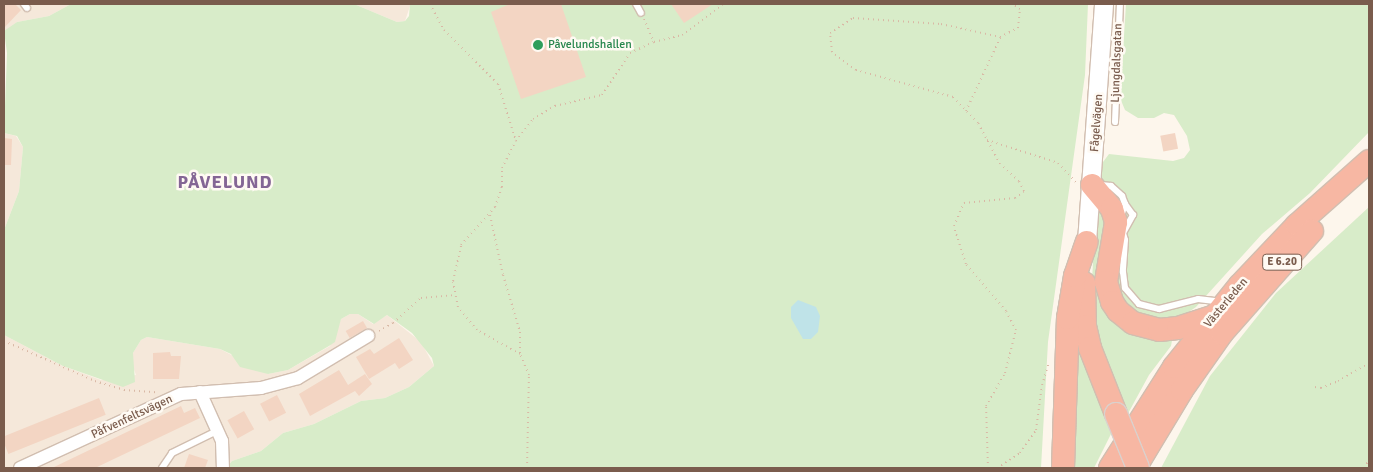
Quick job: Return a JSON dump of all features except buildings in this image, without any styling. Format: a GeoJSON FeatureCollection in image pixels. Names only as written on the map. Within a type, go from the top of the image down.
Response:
{"type":"FeatureCollection","features":[{"type":"Feature","properties":{"kind":"highway","name":"Västerleden"},"geometry":{"type":"LineString","coordinates":[[1110,468],[1168,375],[1219,310],[1280,242],[1369,161]]}},
{"type":"Feature","properties":{"kind":"highway","name":"Västerleden"},"geometry":{"type":"LineString","coordinates":[[1136,468],[1182,390],[1241,310],[1326,216],[1369,178]]}},
{"type":"Feature","properties":{"kind":"highway"},"geometry":{"type":"LineString","coordinates":[[1086,186],[1112,209],[1121,220],[1106,282],[1112,302],[1126,318],[1149,330],[1167,330],[1219,310]]}},
{"type":"Feature","properties":{"kind":"highway"},"geometry":{"type":"LineString","coordinates":[[1087,242],[1083,289],[1086,326],[1097,368],[1136,468]]}},
{"type":"Feature","properties":{"kind":"highway"},"geometry":{"type":"LineString","coordinates":[[1063,468],[1068,318],[1075,276],[1087,242]]}},
{"type":"Feature","properties":{"kind":"street","name":"Fågelvägen"},"geometry":{"type":"LineString","coordinates":[[1087,242],[1086,186],[1104,4]]}},
{"type":"Feature","properties":{"kind":"street","name":"Påfvenfeltsvägen"},"geometry":{"type":"LineString","coordinates":[[20,468],[166,400],[200,392],[261,388],[298,378],[368,336]]}},
{"type":"Feature","properties":{"kind":"street"},"geometry":{"type":"LineString","coordinates":[[200,392],[223,448],[222,468]]}},
{"type":"Feature","properties":{"kind":"lane"},"geometry":{"type":"LineString","coordinates":[[636,4],[641,13]]}},
{"type":"Feature","properties":{"kind":"lane","name":"Ljungdalsgatan"},"geometry":{"type":"LineString","coordinates":[[1115,122],[1120,4]]}},
{"type":"Feature","properties":{"kind":"lane"},"geometry":{"type":"LineString","coordinates":[[162,468],[172,453],[217,431]]}},
{"type":"Feature","properties":{"kind":"path"},"geometry":{"type":"LineString","coordinates":[[430,4],[444,30],[498,84],[516,140]]}},
{"type":"Feature","properties":{"kind":"path"},"geometry":{"type":"LineString","coordinates":[[527,468],[530,375],[520,354],[520,332],[498,258],[490,215],[502,187],[502,168],[516,140],[540,113],[606,92],[630,53],[654,42],[682,35],[723,4]]}},
{"type":"Feature","properties":{"kind":"path"},"geometry":{"type":"LineString","coordinates":[[966,111],[1000,37],[1018,28],[1020,9],[1013,4]]}},
{"type":"Feature","properties":{"kind":"path"},"geometry":{"type":"LineString","coordinates":[[641,13],[654,42]]}},
{"type":"Feature","properties":{"kind":"path"},"geometry":{"type":"LineString","coordinates":[[988,468],[986,406],[1005,372],[1016,330],[1006,311],[966,264],[954,226],[964,203],[1015,198],[1024,191],[1019,181],[1000,164],[987,140],[966,111],[953,97],[856,70],[832,52],[830,33],[853,18],[941,24],[1000,37]]}},
{"type":"Feature","properties":{"kind":"path"},"geometry":{"type":"LineString","coordinates":[[987,140],[1058,163],[1086,186]]}},
{"type":"Feature","properties":{"kind":"path"},"geometry":{"type":"LineString","coordinates":[[490,215],[476,224],[461,245],[454,266],[454,295],[463,316],[476,330],[520,354]]}},
{"type":"Feature","properties":{"kind":"path"},"geometry":{"type":"LineString","coordinates":[[368,336],[387,328],[421,298],[454,295]]}},
{"type":"Feature","properties":{"kind":"path"},"geometry":{"type":"LineString","coordinates":[[4,341],[96,381],[124,390],[159,392]]}},
{"type":"Feature","properties":{"kind":"path"},"geometry":{"type":"LineString","coordinates":[[997,468],[1020,454],[1036,430],[1042,385],[1050,358]]}},
{"type":"Feature","properties":{"kind":"path"},"geometry":{"type":"LineString","coordinates":[[1315,386],[1322,388],[1369,363]]}},
{"type":"Feature","properties":{"kind":"path"},"geometry":{"type":"LineString","coordinates":[[1364,468],[1369,460]]}},
{"type":"Feature","properties":{"kind":"shaded area"},"geometry":{"type":"Polygon","coordinates":[[[4,4],[71,4],[49,16],[17,22],[4,32],[4,4]]]}},
{"type":"Feature","properties":{"kind":"shaded area"},"geometry":{"type":"Polygon","coordinates":[[[354,4],[410,4],[410,6],[405,21],[397,22],[354,4]]]}},
{"type":"Feature","properties":{"kind":"shaded area"},"geometry":{"type":"Polygon","coordinates":[[[4,133],[16,136],[23,147],[19,191],[4,230],[4,133]]]}},
{"type":"Feature","properties":{"kind":"shaded area"},"geometry":{"type":"Polygon","coordinates":[[[350,314],[358,314],[373,324],[387,315],[421,342],[434,366],[409,387],[385,398],[361,401],[314,424],[283,433],[261,451],[232,461],[226,468],[4,468],[4,335],[63,366],[101,380],[136,375],[131,361],[133,353],[141,340],[147,337],[220,349],[268,374],[288,370],[330,346],[341,319],[350,314]]]}},
{"type":"Feature","properties":{"kind":"green space"},"geometry":{"type":"Polygon","coordinates":[[[71,4],[354,4],[397,22],[405,21],[409,16],[410,4],[1088,4],[1085,75],[1048,342],[1041,468],[226,468],[232,461],[261,451],[283,433],[314,424],[361,401],[385,398],[409,387],[434,366],[432,358],[412,333],[387,315],[374,324],[358,314],[350,314],[341,319],[335,342],[288,370],[268,374],[240,367],[231,354],[220,349],[147,337],[141,340],[133,353],[135,382],[123,387],[63,366],[4,335],[4,230],[19,191],[23,147],[17,136],[4,133],[7,53],[4,31],[17,22],[49,16],[71,4]]]}},
{"type":"Feature","properties":{"kind":"green space"},"geometry":{"type":"Polygon","coordinates":[[[1126,4],[1369,4],[1369,132],[1310,193],[1262,234],[1196,307],[1177,320],[1158,325],[1120,305],[1100,183],[1103,162],[1109,154],[1173,161],[1184,158],[1190,150],[1187,136],[1174,115],[1164,113],[1154,118],[1138,118],[1125,110],[1120,98],[1126,4]]]}},
{"type":"Feature","properties":{"kind":"green space"},"geometry":{"type":"Polygon","coordinates":[[[1096,205],[1106,215],[1103,304],[1173,335],[1171,346],[1149,375],[1125,419],[1090,319],[1096,205]]]}},
{"type":"Feature","properties":{"kind":"green space"},"geometry":{"type":"Polygon","coordinates":[[[1369,207],[1369,468],[1161,468],[1210,376],[1276,293],[1369,207]]]}},
{"type":"Feature","properties":{"kind":"green space"},"geometry":{"type":"Polygon","coordinates":[[[1080,337],[1087,372],[1112,432],[1094,468],[1069,468],[1072,371],[1080,337]]]}},
{"type":"Feature","properties":{"kind":"water"},"geometry":{"type":"Polygon","coordinates":[[[798,300],[816,307],[820,316],[818,332],[811,339],[803,339],[791,318],[791,307],[798,300]]]}},
{"type":"Feature","properties":{"kind":"place","name":"Påvelundshallen"},"geometry":{"type":"Point","coordinates":[538,45]}},
{"type":"Feature","properties":{"kind":"district","name":"PÅVELUND"},"geometry":{"type":"Point","coordinates":[225,182]}}]}
